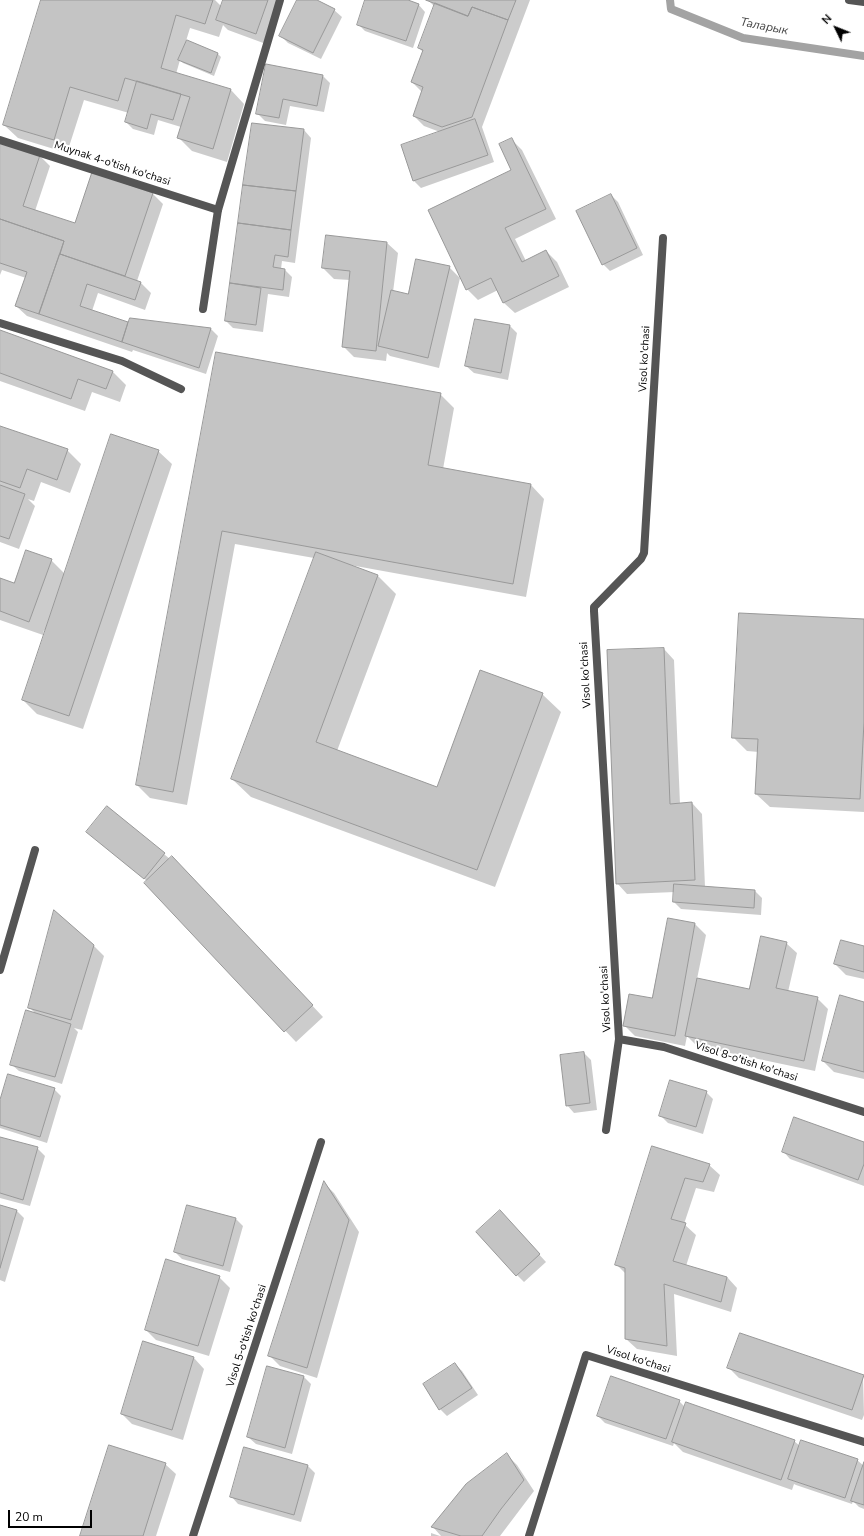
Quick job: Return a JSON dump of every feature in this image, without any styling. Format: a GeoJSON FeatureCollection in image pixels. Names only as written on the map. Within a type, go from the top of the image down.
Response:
{"type":"FeatureCollection","features":[{"type":"Feature","properties":{"kind":"street"},"geometry":{"type":"LineString","coordinates":[[203,309],[218,210],[280,0]]}},
{"type":"Feature","properties":{"kind":"street"},"geometry":{"type":"LineString","coordinates":[[849,0],[864,2]]}},
{"type":"Feature","properties":{"kind":"street","name":"Muynak 4-o'tish ko'chasi"},"geometry":{"type":"LineString","coordinates":[[0,140],[218,210]]}},
{"type":"Feature","properties":{"kind":"street","name":"Visol ko'chasi"},"geometry":{"type":"LineString","coordinates":[[606,1130],[619,1039],[594,607],[641,559],[644,553],[663,238]]}},
{"type":"Feature","properties":{"kind":"street"},"geometry":{"type":"LineString","coordinates":[[0,323],[122,361],[181,389]]}},
{"type":"Feature","properties":{"kind":"street"},"geometry":{"type":"LineString","coordinates":[[0,970],[35,850]]}},
{"type":"Feature","properties":{"kind":"street","name":"Visol 8-o'tish ko'chasi"},"geometry":{"type":"LineString","coordinates":[[619,1039],[664,1047],[864,1112]]}},
{"type":"Feature","properties":{"kind":"street","name":"Visol 5-o'tish ko'chasi"},"geometry":{"type":"LineString","coordinates":[[193,1536],[321,1142]]}},
{"type":"Feature","properties":{"kind":"street","name":"Visol ko'chasi"},"geometry":{"type":"LineString","coordinates":[[529,1536],[586,1355],[864,1442]]}},
{"type":"Feature","properties":{"kind":"building"},"geometry":{"type":"Polygon","coordinates":[[[41,0],[213,0],[205,24],[176,15],[161,68],[231,89],[213,149],[177,138],[190,97],[125,78],[118,101],[70,87],[54,140],[3,125],[41,0]]]}},
{"type":"Feature","properties":{"kind":"building"},"geometry":{"type":"Polygon","coordinates":[[[223,0],[268,0],[256,34],[216,20],[223,0]]]}},
{"type":"Feature","properties":{"kind":"building"},"geometry":{"type":"Polygon","coordinates":[[[297,0],[317,0],[335,9],[313,53],[279,36],[297,0]]]}},
{"type":"Feature","properties":{"kind":"building"},"geometry":{"type":"Polygon","coordinates":[[[365,0],[408,0],[419,4],[406,41],[357,25],[365,0]]]}},
{"type":"Feature","properties":{"kind":"building"},"geometry":{"type":"Polygon","coordinates":[[[426,0],[516,0],[508,20],[472,7],[468,16],[426,0]]]}},
{"type":"Feature","properties":{"kind":"building"},"geometry":{"type":"Polygon","coordinates":[[[435,3],[468,16],[472,7],[508,20],[472,117],[442,127],[413,116],[423,87],[411,82],[423,50],[418,48],[435,3]]]}},
{"type":"Feature","properties":{"kind":"building"},"geometry":{"type":"Polygon","coordinates":[[[187,40],[218,53],[211,73],[178,60],[187,40]]]}},
{"type":"Feature","properties":{"kind":"building"},"geometry":{"type":"Polygon","coordinates":[[[266,64],[323,75],[317,106],[283,99],[279,118],[256,114],[266,64]]]}},
{"type":"Feature","properties":{"kind":"building"},"geometry":{"type":"Polygon","coordinates":[[[137,81],[181,94],[173,120],[151,114],[147,129],[125,122],[137,81]]]}},
{"type":"Feature","properties":{"kind":"building"},"geometry":{"type":"Polygon","coordinates":[[[475,119],[488,155],[413,181],[401,145],[475,119]]]}},
{"type":"Feature","properties":{"kind":"building"},"geometry":{"type":"Polygon","coordinates":[[[252,123],[304,129],[296,191],[243,185],[252,123]]]}},
{"type":"Feature","properties":{"kind":"building"},"geometry":{"type":"Polygon","coordinates":[[[512,138],[546,209],[505,228],[522,262],[546,250],[559,276],[503,303],[491,278],[466,290],[428,210],[511,170],[499,144],[512,138]]]}},
{"type":"Feature","properties":{"kind":"building"},"geometry":{"type":"Polygon","coordinates":[[[0,141],[40,155],[23,206],[75,223],[92,172],[153,193],[125,276],[60,254],[64,241],[0,219],[0,141]]]}},
{"type":"Feature","properties":{"kind":"building"},"geometry":{"type":"Polygon","coordinates":[[[243,185],[296,191],[291,230],[238,223],[243,185]]]}},
{"type":"Feature","properties":{"kind":"building"},"geometry":{"type":"Polygon","coordinates":[[[611,194],[637,248],[602,265],[576,211],[611,194]]]}},
{"type":"Feature","properties":{"kind":"building"},"geometry":{"type":"Polygon","coordinates":[[[0,219],[64,241],[39,314],[15,306],[27,272],[0,263],[0,219]]]}},
{"type":"Feature","properties":{"kind":"building"},"geometry":{"type":"Polygon","coordinates":[[[238,223],[291,230],[288,257],[275,255],[273,267],[285,269],[283,290],[230,283],[238,223]]]}},
{"type":"Feature","properties":{"kind":"building"},"geometry":{"type":"Polygon","coordinates":[[[326,235],[387,242],[376,351],[342,347],[350,271],[322,268],[326,235]]]}},
{"type":"Feature","properties":{"kind":"building"},"geometry":{"type":"Polygon","coordinates":[[[60,254],[141,282],[135,300],[87,284],[80,306],[128,322],[122,342],[39,314],[60,254]]]}},
{"type":"Feature","properties":{"kind":"building"},"geometry":{"type":"Polygon","coordinates":[[[416,259],[450,266],[428,358],[378,346],[391,290],[408,294],[416,259]]]}},
{"type":"Feature","properties":{"kind":"building"},"geometry":{"type":"Polygon","coordinates":[[[230,283],[261,288],[256,325],[225,321],[230,283]]]}},
{"type":"Feature","properties":{"kind":"building"},"geometry":{"type":"Polygon","coordinates":[[[130,318],[211,328],[199,368],[122,342],[130,318]]]}},
{"type":"Feature","properties":{"kind":"building"},"geometry":{"type":"Polygon","coordinates":[[[475,319],[510,325],[501,373],[465,366],[475,319]]]}},
{"type":"Feature","properties":{"kind":"building"},"geometry":{"type":"Polygon","coordinates":[[[0,330],[113,371],[106,389],[78,379],[71,399],[0,373],[0,330]]]}},
{"type":"Feature","properties":{"kind":"building"},"geometry":{"type":"Polygon","coordinates":[[[216,352],[441,393],[428,465],[531,484],[513,584],[222,531],[173,792],[136,785],[216,352]]]}},
{"type":"Feature","properties":{"kind":"building"},"geometry":{"type":"Polygon","coordinates":[[[0,426],[68,449],[57,480],[27,469],[20,488],[0,481],[0,426]]]}},
{"type":"Feature","properties":{"kind":"building"},"geometry":{"type":"Polygon","coordinates":[[[111,434],[159,450],[69,716],[22,700],[111,434]]]}},
{"type":"Feature","properties":{"kind":"building"},"geometry":{"type":"Polygon","coordinates":[[[0,485],[25,494],[9,539],[0,536],[0,485]]]}},
{"type":"Feature","properties":{"kind":"building"},"geometry":{"type":"Polygon","coordinates":[[[26,550],[52,559],[29,622],[0,611],[0,578],[14,583],[26,550]]]}},
{"type":"Feature","properties":{"kind":"building"},"geometry":{"type":"Polygon","coordinates":[[[316,552],[378,575],[316,742],[437,787],[480,670],[543,693],[477,870],[231,779],[316,552]]]}},
{"type":"Feature","properties":{"kind":"building"},"geometry":{"type":"Polygon","coordinates":[[[739,613],[864,619],[864,722],[860,799],[755,794],[758,739],[732,738],[739,613]]]}},
{"type":"Feature","properties":{"kind":"building"},"geometry":{"type":"Polygon","coordinates":[[[664,648],[670,804],[692,802],[695,880],[616,884],[607,650],[664,648]]]}},
{"type":"Feature","properties":{"kind":"building"},"geometry":{"type":"Polygon","coordinates":[[[107,806],[165,853],[144,879],[86,832],[107,806]]]}},
{"type":"Feature","properties":{"kind":"building"},"geometry":{"type":"Polygon","coordinates":[[[172,856],[313,1005],[284,1032],[144,883],[172,856]]]}},
{"type":"Feature","properties":{"kind":"building"},"geometry":{"type":"Polygon","coordinates":[[[674,884],[755,890],[754,908],[673,902],[674,884]]]}},
{"type":"Feature","properties":{"kind":"building"},"geometry":{"type":"Polygon","coordinates":[[[54,910],[94,945],[71,1020],[28,1008],[54,910]]]}},
{"type":"Feature","properties":{"kind":"building"},"geometry":{"type":"Polygon","coordinates":[[[668,918],[695,923],[675,1036],[623,1026],[629,994],[652,998],[668,918]]]}},
{"type":"Feature","properties":{"kind":"building"},"geometry":{"type":"Polygon","coordinates":[[[761,936],[787,942],[776,988],[818,997],[804,1061],[685,1036],[697,978],[749,989],[761,936]]]}},
{"type":"Feature","properties":{"kind":"building"},"geometry":{"type":"Polygon","coordinates":[[[841,940],[864,946],[864,972],[834,964],[841,940]]]}},
{"type":"Feature","properties":{"kind":"building"},"geometry":{"type":"Polygon","coordinates":[[[840,995],[864,1002],[864,1072],[822,1061],[840,995]]]}},
{"type":"Feature","properties":{"kind":"building"},"geometry":{"type":"Polygon","coordinates":[[[26,1010],[71,1024],[55,1077],[10,1065],[26,1010]]]}},
{"type":"Feature","properties":{"kind":"building"},"geometry":{"type":"Polygon","coordinates":[[[584,1052],[590,1103],[566,1106],[560,1055],[584,1052]]]}},
{"type":"Feature","properties":{"kind":"building"},"geometry":{"type":"Polygon","coordinates":[[[8,1074],[55,1088],[40,1137],[0,1125],[0,1100],[8,1074]]]}},
{"type":"Feature","properties":{"kind":"building"},"geometry":{"type":"Polygon","coordinates":[[[670,1080],[707,1091],[696,1127],[659,1116],[670,1080]]]}},
{"type":"Feature","properties":{"kind":"building"},"geometry":{"type":"Polygon","coordinates":[[[794,1117],[864,1142],[864,1164],[858,1180],[782,1152],[794,1117]]]}},
{"type":"Feature","properties":{"kind":"building"},"geometry":{"type":"Polygon","coordinates":[[[0,1137],[38,1147],[23,1200],[0,1193],[0,1137]]]}},
{"type":"Feature","properties":{"kind":"building"},"geometry":{"type":"Polygon","coordinates":[[[652,1146],[710,1164],[703,1182],[685,1178],[671,1219],[686,1223],[673,1261],[727,1277],[721,1302],[664,1284],[667,1346],[625,1339],[625,1268],[615,1265],[652,1146]]]}},
{"type":"Feature","properties":{"kind":"building"},"geometry":{"type":"Polygon","coordinates":[[[324,1181],[349,1220],[307,1368],[268,1356],[324,1181]]]}},
{"type":"Feature","properties":{"kind":"building"},"geometry":{"type":"Polygon","coordinates":[[[0,1205],[17,1210],[0,1268],[0,1205]]]}},
{"type":"Feature","properties":{"kind":"building"},"geometry":{"type":"Polygon","coordinates":[[[187,1205],[236,1218],[223,1266],[174,1252],[187,1205]]]}},
{"type":"Feature","properties":{"kind":"building"},"geometry":{"type":"Polygon","coordinates":[[[500,1210],[540,1254],[516,1276],[476,1232],[500,1210]]]}},
{"type":"Feature","properties":{"kind":"building"},"geometry":{"type":"Polygon","coordinates":[[[166,1259],[220,1276],[198,1346],[145,1330],[166,1259]]]}},
{"type":"Feature","properties":{"kind":"building"},"geometry":{"type":"Polygon","coordinates":[[[740,1333],[864,1375],[852,1410],[727,1368],[740,1333]]]}},
{"type":"Feature","properties":{"kind":"building"},"geometry":{"type":"Polygon","coordinates":[[[143,1341],[194,1357],[172,1430],[121,1414],[143,1341]]]}},
{"type":"Feature","properties":{"kind":"building"},"geometry":{"type":"Polygon","coordinates":[[[455,1363],[472,1388],[439,1410],[423,1384],[455,1363]]]}},
{"type":"Feature","properties":{"kind":"building"},"geometry":{"type":"Polygon","coordinates":[[[267,1366],[304,1376],[285,1448],[247,1437],[267,1366]]]}},
{"type":"Feature","properties":{"kind":"building"},"geometry":{"type":"Polygon","coordinates":[[[611,1376],[680,1400],[666,1439],[597,1416],[611,1376]]]}},
{"type":"Feature","properties":{"kind":"building"},"geometry":{"type":"Polygon","coordinates":[[[686,1402],[795,1440],[781,1480],[672,1442],[686,1402]]]}},
{"type":"Feature","properties":{"kind":"building"},"geometry":{"type":"Polygon","coordinates":[[[801,1440],[858,1459],[845,1498],[788,1479],[801,1440]]]}},
{"type":"Feature","properties":{"kind":"building"},"geometry":{"type":"Polygon","coordinates":[[[109,1445],[166,1463],[143,1536],[80,1536],[109,1445]]]}},
{"type":"Feature","properties":{"kind":"building"},"geometry":{"type":"Polygon","coordinates":[[[244,1447],[308,1465],[294,1515],[230,1497],[244,1447]]]}},
{"type":"Feature","properties":{"kind":"building"},"geometry":{"type":"Polygon","coordinates":[[[507,1453],[524,1480],[482,1536],[461,1536],[431,1527],[466,1484],[507,1453]]]}},
{"type":"Feature","properties":{"kind":"building"},"geometry":{"type":"Polygon","coordinates":[[[864,1462],[864,1505],[851,1501],[864,1462]]]}},
{"type":"Feature","properties":{"kind":"waterway","name":"Таларык"},"geometry":{"type":"LineString","coordinates":[[670,0],[671,9],[743,38],[864,56]]}}]}
